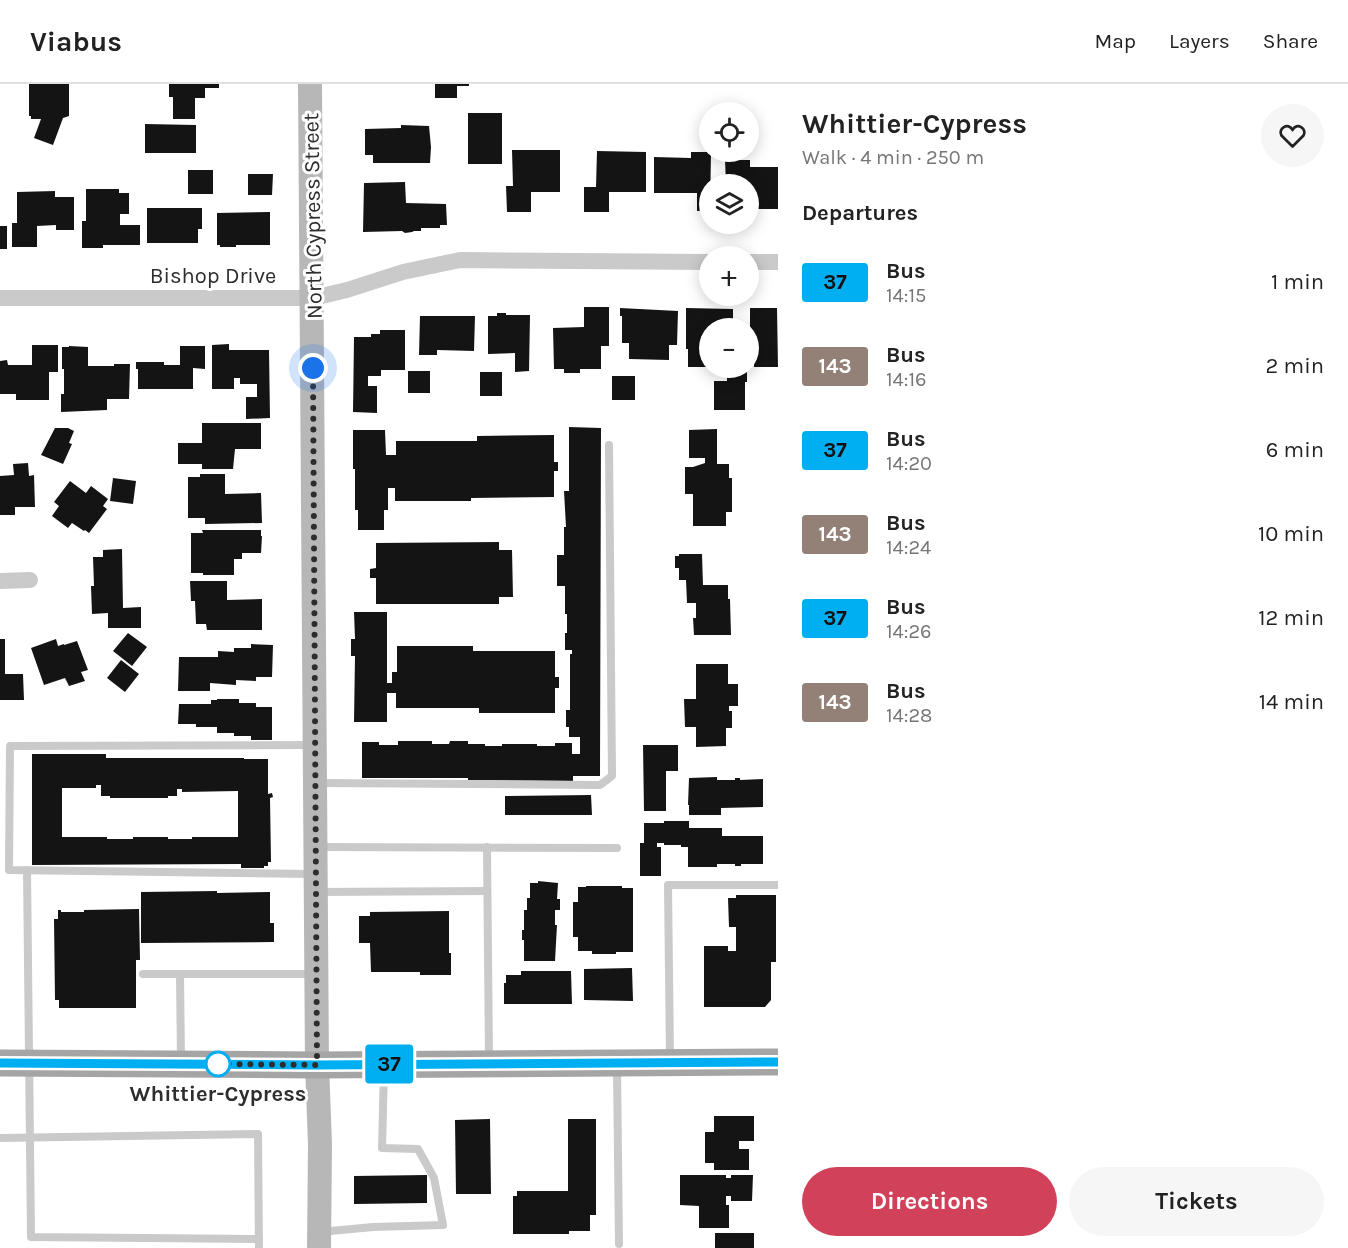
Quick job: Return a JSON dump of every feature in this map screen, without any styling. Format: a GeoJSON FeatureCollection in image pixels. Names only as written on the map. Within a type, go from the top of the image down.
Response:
{"type":"FeatureCollection","features":[{"type":"Feature","properties":{"kind":"main road"},"geometry":{"type":"LineString","coordinates":[[0,1063],[317,1065],[778,1062]]}},
{"type":"Feature","properties":{"kind":"street","name":"North Cypress Street"},"geometry":{"type":"LineString","coordinates":[[310,84],[320,1240]]}},
{"type":"Feature","properties":{"kind":"street","name":"Bishop Drive"},"geometry":{"type":"LineString","coordinates":[[0,298],[313,298],[403,272],[460,260],[699,261]]}},
{"type":"Feature","properties":{"kind":"street"},"geometry":{"type":"LineString","coordinates":[[759,262],[778,262]]}},
{"type":"Feature","properties":{"kind":"street"},"geometry":{"type":"LineString","coordinates":[[0,580],[30,580]]}},
{"type":"Feature","properties":{"kind":"lane"},"geometry":{"type":"LineString","coordinates":[[315,783],[600,785],[612,776],[609,445]]}},
{"type":"Feature","properties":{"kind":"lane"},"geometry":{"type":"LineString","coordinates":[[315,745],[10,746],[9,870],[487,891]]}},
{"type":"Feature","properties":{"kind":"lane"},"geometry":{"type":"LineString","coordinates":[[316,846],[617,848]]}},
{"type":"Feature","properties":{"kind":"lane"},"geometry":{"type":"LineString","coordinates":[[487,847],[490,1064]]}},
{"type":"Feature","properties":{"kind":"lane"},"geometry":{"type":"LineString","coordinates":[[0,1138],[31,1138],[258,1134],[259,1244],[31,1237],[31,1138],[27,870]]}},
{"type":"Feature","properties":{"kind":"lane"},"geometry":{"type":"LineString","coordinates":[[670,1062],[669,885],[778,885]]}},
{"type":"Feature","properties":{"kind":"lane"},"geometry":{"type":"LineString","coordinates":[[180,974],[181,1064]]}},
{"type":"Feature","properties":{"kind":"lane"},"geometry":{"type":"LineString","coordinates":[[143,975],[316,974]]}},
{"type":"Feature","properties":{"kind":"lane"},"geometry":{"type":"LineString","coordinates":[[617,1063],[619,1244]]}},
{"type":"Feature","properties":{"kind":"lane"},"geometry":{"type":"LineString","coordinates":[[320,1240],[374,1227],[443,1225],[434,1178],[418,1149],[382,1148],[384,1064]]}},
{"type":"Feature","properties":{"kind":"building"},"geometry":{"type":"Polygon","coordinates":[[[29,84],[69,84],[69,116],[63,118],[53,145],[34,138],[41,119],[31,119],[29,116],[29,84]]]}},
{"type":"Feature","properties":{"kind":"building"},"geometry":{"type":"Polygon","coordinates":[[[169,84],[219,84],[219,88],[205,88],[205,98],[195,98],[195,119],[173,119],[173,97],[169,97],[169,84]]]}},
{"type":"Feature","properties":{"kind":"building"},"geometry":{"type":"Polygon","coordinates":[[[435,84],[469,84],[469,86],[457,86],[457,98],[435,98],[435,84]]]}},
{"type":"Feature","properties":{"kind":"building"},"geometry":{"type":"Polygon","coordinates":[[[468,113],[502,113],[502,164],[468,164],[468,113]]]}},
{"type":"Feature","properties":{"kind":"building"},"geometry":{"type":"Polygon","coordinates":[[[145,124],[196,125],[196,153],[145,153],[145,124]]]}},
{"type":"Feature","properties":{"kind":"building"},"geometry":{"type":"Polygon","coordinates":[[[401,125],[429,126],[430,163],[373,163],[373,155],[365,155],[365,129],[401,128],[401,125]]]}},
{"type":"Feature","properties":{"kind":"building"},"geometry":{"type":"Polygon","coordinates":[[[512,150],[560,150],[560,192],[531,192],[531,212],[507,212],[506,186],[513,186],[512,150]]]}},
{"type":"Feature","properties":{"kind":"building"},"geometry":{"type":"Polygon","coordinates":[[[597,151],[646,152],[646,192],[609,192],[609,212],[584,212],[584,187],[596,187],[597,151]]]}},
{"type":"Feature","properties":{"kind":"building"},"geometry":{"type":"Polygon","coordinates":[[[691,152],[699,152],[699,162],[711,162],[711,174],[699,174],[699,211],[697,211],[697,193],[654,193],[654,157],[691,158],[691,152]]]}},
{"type":"Feature","properties":{"kind":"building"},"geometry":{"type":"Polygon","coordinates":[[[725,162],[750,162],[750,167],[778,167],[778,209],[759,209],[759,174],[726,174],[725,162]]]}},
{"type":"Feature","properties":{"kind":"building"},"geometry":{"type":"Polygon","coordinates":[[[188,170],[213,170],[213,194],[188,194],[188,170]]]}},
{"type":"Feature","properties":{"kind":"building"},"geometry":{"type":"Polygon","coordinates":[[[248,174],[273,174],[272,195],[248,195],[248,174]]]}},
{"type":"Feature","properties":{"kind":"building"},"geometry":{"type":"Polygon","coordinates":[[[405,182],[406,203],[446,204],[447,225],[440,225],[440,228],[421,228],[421,231],[405,233],[402,231],[363,232],[364,183],[405,182]]]}},
{"type":"Feature","properties":{"kind":"building"},"geometry":{"type":"Polygon","coordinates":[[[86,189],[119,189],[119,193],[129,193],[129,214],[120,214],[120,225],[140,225],[140,245],[103,245],[103,248],[82,248],[82,221],[86,221],[86,189]]]}},
{"type":"Feature","properties":{"kind":"building"},"geometry":{"type":"Polygon","coordinates":[[[55,191],[55,197],[74,197],[74,230],[56,230],[56,225],[37,226],[37,247],[12,247],[12,223],[17,223],[17,192],[55,191]]]}},
{"type":"Feature","properties":{"kind":"building"},"geometry":{"type":"Polygon","coordinates":[[[147,208],[202,208],[202,229],[198,229],[198,243],[147,243],[147,208]]]}},
{"type":"Feature","properties":{"kind":"building"},"geometry":{"type":"Polygon","coordinates":[[[270,212],[270,245],[220,247],[217,245],[217,213],[270,212]]]}},
{"type":"Feature","properties":{"kind":"building"},"geometry":{"type":"Polygon","coordinates":[[[0,226],[7,226],[7,249],[0,249],[0,226]]]}},
{"type":"Feature","properties":{"kind":"building"},"geometry":{"type":"Polygon","coordinates":[[[584,307],[609,307],[609,346],[601,346],[601,369],[580,369],[580,373],[564,373],[564,369],[554,369],[553,328],[584,327],[584,307]]]}},
{"type":"Feature","properties":{"kind":"building"},"geometry":{"type":"Polygon","coordinates":[[[620,308],[678,311],[677,345],[669,345],[669,360],[629,359],[629,343],[622,343],[620,308]]]}},
{"type":"Feature","properties":{"kind":"building"},"geometry":{"type":"Polygon","coordinates":[[[686,308],[733,309],[733,318],[699,318],[699,367],[688,367],[688,349],[686,349],[686,308]]]}},
{"type":"Feature","properties":{"kind":"building"},"geometry":{"type":"Polygon","coordinates":[[[750,308],[777,308],[778,367],[759,367],[759,318],[750,318],[750,308]]]}},
{"type":"Feature","properties":{"kind":"building"},"geometry":{"type":"Polygon","coordinates":[[[497,313],[530,315],[529,371],[515,372],[515,353],[488,354],[488,316],[497,316],[497,313]]]}},
{"type":"Feature","properties":{"kind":"building"},"geometry":{"type":"Polygon","coordinates":[[[420,316],[475,316],[474,351],[437,350],[437,355],[419,355],[420,316]]]}},
{"type":"Feature","properties":{"kind":"building"},"geometry":{"type":"Polygon","coordinates":[[[380,330],[405,330],[405,370],[381,370],[381,376],[368,376],[368,386],[377,386],[377,413],[353,412],[354,337],[371,337],[371,334],[380,334],[380,330]]]}},
{"type":"Feature","properties":{"kind":"building"},"geometry":{"type":"Polygon","coordinates":[[[229,344],[229,350],[269,350],[270,418],[246,419],[246,397],[257,397],[257,384],[240,384],[240,378],[234,378],[234,389],[212,389],[212,345],[229,344]]]}},
{"type":"Feature","properties":{"kind":"building"},"geometry":{"type":"Polygon","coordinates":[[[32,345],[58,345],[58,372],[49,372],[49,400],[16,400],[16,394],[0,394],[0,361],[7,360],[8,365],[32,365],[32,345]]]}},
{"type":"Feature","properties":{"kind":"building"},"geometry":{"type":"Polygon","coordinates":[[[180,346],[205,346],[205,369],[193,368],[193,389],[138,389],[136,362],[164,362],[164,365],[180,365],[180,346]]]}},
{"type":"Feature","properties":{"kind":"building"},"geometry":{"type":"Polygon","coordinates":[[[62,347],[88,347],[88,366],[130,364],[129,399],[107,399],[107,410],[61,412],[61,394],[64,394],[62,347]]]}},
{"type":"Feature","properties":{"kind":"building"},"geometry":{"type":"Polygon","coordinates":[[[408,371],[430,371],[430,393],[408,393],[408,371]]]}},
{"type":"Feature","properties":{"kind":"building"},"geometry":{"type":"Polygon","coordinates":[[[480,372],[502,372],[502,396],[480,396],[480,372]]]}},
{"type":"Feature","properties":{"kind":"building"},"geometry":{"type":"Polygon","coordinates":[[[612,376],[635,376],[635,400],[612,400],[612,376]]]}},
{"type":"Feature","properties":{"kind":"building"},"geometry":{"type":"Polygon","coordinates":[[[727,378],[747,378],[745,410],[714,410],[714,381],[727,381],[727,378]]]}},
{"type":"Feature","properties":{"kind":"building"},"geometry":{"type":"Polygon","coordinates":[[[202,423],[261,423],[261,449],[235,449],[233,469],[202,469],[202,464],[178,464],[178,443],[202,443],[202,423]]]}},
{"type":"Feature","properties":{"kind":"building"},"geometry":{"type":"Polygon","coordinates":[[[569,427],[601,428],[600,776],[573,776],[573,781],[362,778],[362,742],[398,745],[398,741],[432,741],[432,744],[449,744],[450,741],[468,741],[468,744],[485,744],[485,746],[537,744],[537,746],[555,746],[555,743],[572,743],[572,754],[580,754],[580,737],[569,737],[569,727],[566,727],[566,710],[570,710],[570,654],[572,650],[565,650],[567,614],[565,614],[565,586],[557,586],[557,555],[564,555],[564,527],[566,527],[564,491],[569,491],[569,427]]]}},
{"type":"Feature","properties":{"kind":"building"},"geometry":{"type":"Polygon","coordinates":[[[55,428],[68,428],[74,431],[69,443],[72,444],[63,464],[41,455],[55,428]]]}},
{"type":"Feature","properties":{"kind":"building"},"geometry":{"type":"Polygon","coordinates":[[[717,429],[717,464],[729,464],[729,478],[732,478],[732,512],[726,512],[726,526],[693,526],[693,494],[685,494],[685,467],[705,463],[705,458],[689,458],[689,430],[717,429]]]}},
{"type":"Feature","properties":{"kind":"building"},"geometry":{"type":"Polygon","coordinates":[[[353,430],[385,430],[386,455],[396,455],[396,441],[477,441],[477,436],[554,435],[554,462],[558,462],[558,471],[554,471],[554,497],[471,498],[471,501],[395,501],[395,488],[388,488],[388,510],[384,510],[384,530],[358,530],[358,510],[355,510],[353,430]]]}},
{"type":"Feature","properties":{"kind":"building"},"geometry":{"type":"Polygon","coordinates":[[[28,463],[29,476],[34,475],[35,507],[15,507],[15,515],[0,515],[0,476],[14,475],[13,464],[28,463]]]}},
{"type":"Feature","properties":{"kind":"building"},"geometry":{"type":"Polygon","coordinates":[[[200,474],[225,474],[225,494],[261,493],[262,523],[205,524],[205,518],[188,518],[188,477],[200,477],[200,474]]]}},
{"type":"Feature","properties":{"kind":"building"},"geometry":{"type":"Polygon","coordinates":[[[113,478],[136,481],[133,504],[110,501],[113,478]]]}},
{"type":"Feature","properties":{"kind":"building"},"geometry":{"type":"Polygon","coordinates":[[[70,481],[86,493],[91,486],[108,499],[103,506],[107,509],[89,533],[72,523],[68,528],[52,516],[59,506],[54,502],[70,481]]]}},
{"type":"Feature","properties":{"kind":"building"},"geometry":{"type":"Polygon","coordinates":[[[202,530],[261,530],[261,553],[242,553],[242,559],[234,559],[234,575],[191,573],[191,533],[203,533],[202,530]]]}},
{"type":"Feature","properties":{"kind":"building"},"geometry":{"type":"Polygon","coordinates":[[[499,542],[499,550],[512,550],[513,597],[499,597],[499,604],[376,604],[376,578],[370,578],[370,569],[376,568],[376,543],[499,542]]]}},
{"type":"Feature","properties":{"kind":"building"},"geometry":{"type":"Polygon","coordinates":[[[122,549],[123,608],[141,607],[141,628],[108,628],[108,613],[92,614],[93,557],[103,557],[103,550],[122,549]]]}},
{"type":"Feature","properties":{"kind":"building"},"geometry":{"type":"Polygon","coordinates":[[[702,554],[703,585],[728,585],[731,635],[694,635],[693,618],[696,618],[696,603],[687,603],[686,580],[679,580],[679,568],[675,568],[675,556],[702,554]]]}},
{"type":"Feature","properties":{"kind":"building"},"geometry":{"type":"Polygon","coordinates":[[[190,581],[227,581],[227,600],[262,599],[262,630],[207,630],[206,624],[196,624],[195,601],[191,601],[190,581]]]}},
{"type":"Feature","properties":{"kind":"building"},"geometry":{"type":"Polygon","coordinates":[[[354,612],[387,612],[387,683],[392,683],[392,672],[397,672],[397,646],[473,646],[473,651],[555,651],[555,677],[559,677],[559,688],[555,688],[555,713],[479,713],[479,708],[396,708],[396,693],[387,693],[387,722],[354,722],[355,656],[351,656],[351,639],[355,639],[354,612]]]}},
{"type":"Feature","properties":{"kind":"building"},"geometry":{"type":"Polygon","coordinates":[[[128,633],[147,647],[132,666],[113,651],[128,633]]]}},
{"type":"Feature","properties":{"kind":"building"},"geometry":{"type":"Polygon","coordinates":[[[0,639],[5,639],[5,674],[23,674],[24,700],[0,700],[0,639]]]}},
{"type":"Feature","properties":{"kind":"building"},"geometry":{"type":"Polygon","coordinates":[[[56,639],[58,646],[77,641],[88,670],[81,672],[85,681],[69,686],[65,678],[44,685],[31,648],[56,639]]]}},
{"type":"Feature","properties":{"kind":"building"},"geometry":{"type":"Polygon","coordinates":[[[251,644],[273,645],[272,677],[256,677],[256,681],[236,680],[236,685],[210,683],[210,691],[178,691],[179,657],[218,657],[218,651],[234,652],[234,648],[251,648],[251,644]]]}},
{"type":"Feature","properties":{"kind":"building"},"geometry":{"type":"Polygon","coordinates":[[[121,660],[139,674],[125,692],[107,678],[121,660]]]}},
{"type":"Feature","properties":{"kind":"building"},"geometry":{"type":"Polygon","coordinates":[[[696,664],[728,664],[728,684],[738,684],[738,706],[729,706],[729,711],[732,711],[732,728],[726,728],[726,746],[696,747],[696,727],[685,727],[684,699],[696,699],[696,664]]]}},
{"type":"Feature","properties":{"kind":"building"},"geometry":{"type":"Polygon","coordinates":[[[239,699],[239,703],[256,703],[256,707],[272,707],[272,740],[251,740],[251,736],[217,733],[217,727],[178,724],[179,704],[211,704],[211,700],[239,699]]]}},
{"type":"Feature","properties":{"kind":"building"},"geometry":{"type":"Polygon","coordinates":[[[643,745],[678,745],[678,771],[666,771],[666,811],[644,811],[643,745]]]}},
{"type":"Feature","properties":{"kind":"building"},"geometry":{"type":"Polygon","coordinates":[[[32,754],[106,754],[106,758],[268,759],[268,794],[272,793],[273,797],[270,798],[271,862],[268,862],[268,866],[264,868],[241,868],[241,864],[32,865],[32,754]],[[96,785],[96,788],[62,788],[62,837],[192,839],[192,837],[238,837],[238,791],[182,792],[182,789],[177,789],[177,796],[168,796],[168,798],[110,798],[110,796],[101,796],[101,785],[96,785]]]}},
{"type":"Feature","properties":{"kind":"building"},"geometry":{"type":"Polygon","coordinates":[[[717,777],[717,780],[763,779],[763,807],[721,808],[721,815],[689,815],[689,778],[717,777]]]}},
{"type":"Feature","properties":{"kind":"building"},"geometry":{"type":"Polygon","coordinates":[[[591,795],[592,815],[505,815],[505,796],[591,795]]]}},
{"type":"Feature","properties":{"kind":"building"},"geometry":{"type":"Polygon","coordinates":[[[664,821],[689,821],[689,828],[722,828],[722,836],[763,836],[763,864],[735,866],[735,864],[717,864],[717,867],[688,867],[688,847],[657,843],[657,847],[661,847],[661,876],[640,876],[640,843],[644,843],[644,823],[664,823],[664,821]]]}},
{"type":"Feature","properties":{"kind":"building"},"geometry":{"type":"Polygon","coordinates":[[[538,881],[558,883],[557,899],[560,899],[560,910],[555,910],[555,925],[557,925],[555,961],[524,961],[522,930],[524,930],[524,910],[527,910],[527,898],[530,898],[530,883],[538,883],[538,881]]]}},
{"type":"Feature","properties":{"kind":"building"},"geometry":{"type":"Polygon","coordinates":[[[578,887],[633,888],[633,952],[592,954],[592,951],[578,951],[578,937],[573,937],[573,902],[578,902],[578,887]]]}},
{"type":"Feature","properties":{"kind":"building"},"geometry":{"type":"Polygon","coordinates":[[[217,891],[217,893],[270,892],[270,923],[274,923],[274,942],[141,943],[141,892],[217,891]]]}},
{"type":"Feature","properties":{"kind":"building"},"geometry":{"type":"Polygon","coordinates":[[[736,895],[776,895],[776,962],[771,962],[771,1000],[765,1007],[704,1007],[704,946],[728,946],[728,951],[736,951],[736,927],[729,927],[728,898],[736,898],[736,895]]]}},
{"type":"Feature","properties":{"kind":"building"},"geometry":{"type":"Polygon","coordinates":[[[139,909],[140,960],[136,960],[136,1008],[59,1008],[59,1000],[55,1000],[54,919],[58,919],[58,910],[84,912],[84,910],[139,909]]]}},
{"type":"Feature","properties":{"kind":"building"},"geometry":{"type":"Polygon","coordinates":[[[449,911],[451,975],[420,975],[420,972],[371,972],[370,943],[359,943],[359,916],[370,916],[370,912],[449,911]]]}},
{"type":"Feature","properties":{"kind":"building"},"geometry":{"type":"Polygon","coordinates":[[[632,968],[633,1001],[584,1000],[584,969],[632,968]]]}},
{"type":"Feature","properties":{"kind":"building"},"geometry":{"type":"Polygon","coordinates":[[[521,971],[571,971],[572,1004],[504,1004],[506,975],[521,975],[521,971]]]}},
{"type":"Feature","properties":{"kind":"building"},"geometry":{"type":"Polygon","coordinates":[[[714,1116],[754,1116],[754,1141],[739,1141],[739,1149],[749,1149],[749,1170],[714,1170],[714,1163],[705,1163],[705,1132],[714,1132],[714,1116]]]}},
{"type":"Feature","properties":{"kind":"building"},"geometry":{"type":"Polygon","coordinates":[[[490,1119],[491,1194],[456,1194],[455,1120],[490,1119]]]}},
{"type":"Feature","properties":{"kind":"building"},"geometry":{"type":"Polygon","coordinates":[[[568,1119],[596,1119],[596,1215],[590,1215],[590,1231],[569,1231],[569,1234],[513,1234],[513,1196],[517,1196],[517,1191],[568,1191],[568,1119]]]}},
{"type":"Feature","properties":{"kind":"building"},"geometry":{"type":"Polygon","coordinates":[[[427,1175],[427,1203],[354,1204],[354,1176],[427,1175]]]}},
{"type":"Feature","properties":{"kind":"building"},"geometry":{"type":"Polygon","coordinates":[[[680,1175],[726,1175],[726,1178],[731,1178],[731,1175],[753,1175],[752,1201],[731,1201],[731,1196],[726,1196],[726,1205],[729,1205],[729,1228],[699,1228],[699,1206],[680,1205],[680,1175]]]}},
{"type":"Feature","properties":{"kind":"building"},"geometry":{"type":"Polygon","coordinates":[[[715,1233],[754,1233],[754,1248],[715,1248],[715,1233]]]}},
{"type":"Feature","properties":{"kind":"bus line","name":"37"},"geometry":{"type":"LineString","coordinates":[[0,1063],[317,1065],[778,1062]]}},
{"type":"Feature","properties":{"kind":"place","name":"Whittier-Cypress"},"geometry":{"type":"Point","coordinates":[218,1064]}},
{"type":"Feature","properties":{"kind":"route"},"geometry":{"type":"LineString","coordinates":[[218,1064],[317,1065],[313,368]]}}]}
